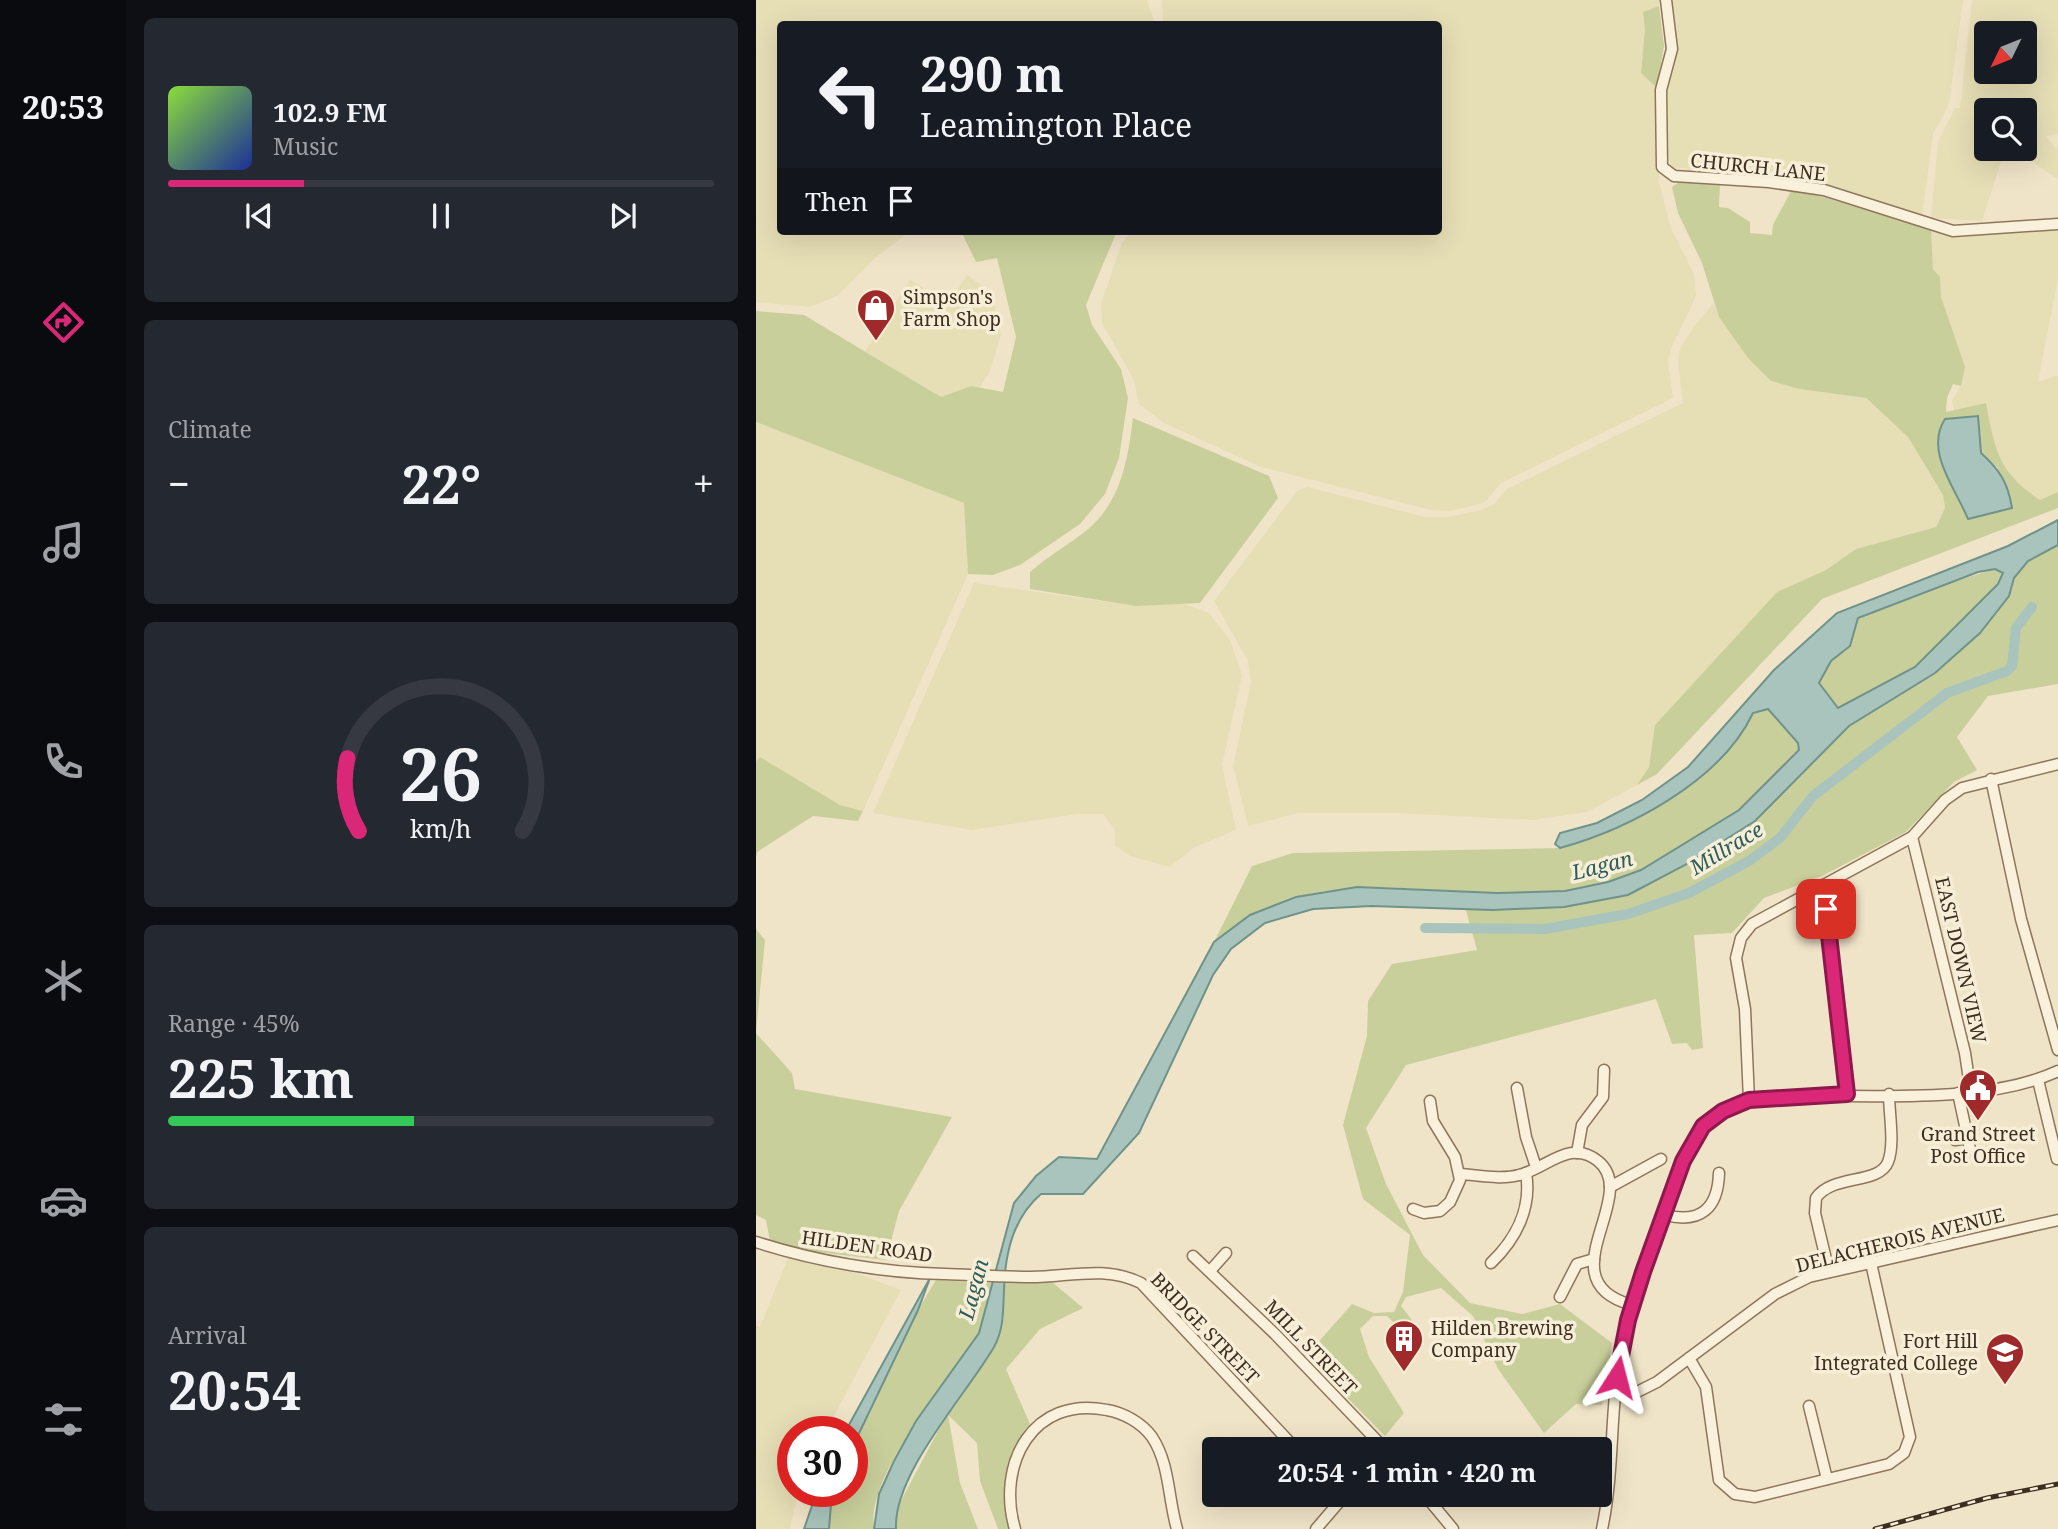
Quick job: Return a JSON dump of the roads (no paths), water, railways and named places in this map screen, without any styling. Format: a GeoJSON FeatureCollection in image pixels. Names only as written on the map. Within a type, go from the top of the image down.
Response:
{"type":"FeatureCollection","features":[{"type":"Feature","properties":{"kind":"street","name":"CHURCH LANE"},"geometry":{"type":"LineString","coordinates":[[1665,0],[1672,49],[1661,90],[1662,167],[1667,173],[1824,190],[1953,231],[2058,224]]}},
{"type":"Feature","properties":{"kind":"street"},"geometry":{"type":"LineString","coordinates":[[1749,1100],[1745,1009],[1737,958],[1741,938],[1760,918],[1912,837],[1953,793],[1991,779],[2058,764]]}},
{"type":"Feature","properties":{"kind":"street"},"geometry":{"type":"LineString","coordinates":[[1991,779],[2021,919],[2058,1050]]}},
{"type":"Feature","properties":{"kind":"street","name":"EAST DOWN VIEW"},"geometry":{"type":"LineString","coordinates":[[1912,837],[1965,1053],[1971,1093]]}},
{"type":"Feature","properties":{"kind":"street"},"geometry":{"type":"LineString","coordinates":[[1823,885],[1847,1094]]}},
{"type":"Feature","properties":{"kind":"street"},"geometry":{"type":"LineString","coordinates":[[1577,1153],[1582,1125],[1603,1097],[1604,1070]]}},
{"type":"Feature","properties":{"kind":"street"},"geometry":{"type":"LineString","coordinates":[[1611,1437],[1615,1394],[1632,1305],[1683,1161],[1696,1136],[1712,1118],[1749,1100],[1847,1094],[1971,1093],[2013,1088],[2058,1071]]}},
{"type":"Feature","properties":{"kind":"street"},"geometry":{"type":"LineString","coordinates":[[2038,1080],[2057,1159]]}},
{"type":"Feature","properties":{"kind":"street"},"geometry":{"type":"LineString","coordinates":[[1517,1088],[1526,1137],[1536,1167]]}},
{"type":"Feature","properties":{"kind":"street"},"geometry":{"type":"LineString","coordinates":[[1955,1140],[1969,1144],[1958,1093]]}},
{"type":"Feature","properties":{"kind":"street"},"geometry":{"type":"LineString","coordinates":[[1829,1272],[1815,1213],[1816,1198],[1827,1186],[1874,1174],[1886,1166],[1890,1154],[1889,1094]]}},
{"type":"Feature","properties":{"kind":"street"},"geometry":{"type":"LineString","coordinates":[[1413,1209],[1432,1213],[1446,1208],[1460,1174],[1450,1147],[1433,1121],[1430,1101]]}},
{"type":"Feature","properties":{"kind":"street"},"geometry":{"type":"LineString","coordinates":[[1460,1174],[1513,1176],[1526,1173],[1555,1157],[1577,1153],[1590,1156],[1601,1164],[1610,1187],[1594,1259],[1597,1281],[1604,1292],[1632,1305]]}},
{"type":"Feature","properties":{"kind":"street"},"geometry":{"type":"LineString","coordinates":[[1610,1187],[1661,1159]]}},
{"type":"Feature","properties":{"kind":"street"},"geometry":{"type":"LineString","coordinates":[[1491,1263],[1506,1246],[1522,1217],[1528,1196],[1526,1173]]}},
{"type":"Feature","properties":{"kind":"street"},"geometry":{"type":"LineString","coordinates":[[1665,1214],[1684,1217],[1710,1207],[1718,1194],[1719,1173]]}},
{"type":"Feature","properties":{"kind":"street","name":"DELACHEROIS AVENUE"},"geometry":{"type":"LineString","coordinates":[[1615,1394],[1648,1387],[1783,1288],[1829,1272],[2058,1220]]}},
{"type":"Feature","properties":{"kind":"street","name":"HILDEN ROAD"},"geometry":{"type":"LineString","coordinates":[[756,1242],[793,1253],[925,1274],[1028,1277]]}},
{"type":"Feature","properties":{"kind":"street"},"geometry":{"type":"LineString","coordinates":[[1210,1271],[1226,1253]]}},
{"type":"Feature","properties":{"kind":"street","name":"MILL STREET"},"geometry":{"type":"LineString","coordinates":[[1193,1256],[1275,1334],[1374,1437]]}},
{"type":"Feature","properties":{"kind":"street"},"geometry":{"type":"LineString","coordinates":[[1560,1297],[1577,1264],[1594,1259]]}},
{"type":"Feature","properties":{"kind":"street"},"geometry":{"type":"LineString","coordinates":[[1689,1358],[1706,1387],[1716,1471],[1726,1489],[1745,1497],[1755,1497],[1889,1464],[1904,1453],[1910,1437],[1871,1263]]}},
{"type":"Feature","properties":{"kind":"street","name":"BRIDGE STREET"},"geometry":{"type":"LineString","coordinates":[[1028,1277],[1111,1273],[1141,1283],[1285,1437]]}},
{"type":"Feature","properties":{"kind":"street"},"geometry":{"type":"LineString","coordinates":[[1809,1406],[1827,1479]]}},
{"type":"Feature","properties":{"kind":"street"},"geometry":{"type":"LineString","coordinates":[[1015,1529],[1009,1493],[1011,1472],[1016,1455],[1030,1433],[1046,1419],[1065,1409],[1093,1407],[1119,1412],[1151,1436],[1164,1464],[1177,1529]]}},
{"type":"Feature","properties":{"kind":"street"},"geometry":{"type":"LineString","coordinates":[[1316,1529],[1333,1507]]}},
{"type":"Feature","properties":{"kind":"street"},"geometry":{"type":"LineString","coordinates":[[1434,1507],[1452,1529]]}},
{"type":"Feature","properties":{"kind":"street"},"geometry":{"type":"LineString","coordinates":[[1602,1529],[1604,1507]]}},
{"type":"Feature","properties":{"kind":"water"},"geometry":{"type":"Polygon","coordinates":[[[1978,416],[1981,453],[2002,477],[2012,508],[1968,519],[1944,470],[1938,444],[1939,431],[1945,419],[1978,416]]]}},
{"type":"Feature","properties":{"kind":"water"},"geometry":{"type":"Polygon","coordinates":[[[2058,520],[2058,545],[2028,561],[2014,578],[2009,596],[1980,633],[1935,673],[1849,726],[1755,821],[1687,864],[1628,895],[1564,907],[1493,910],[1371,906],[1313,909],[1265,923],[1231,949],[1213,975],[1139,1133],[1083,1194],[1041,1194],[1031,1203],[1017,1225],[1009,1250],[1000,1333],[994,1347],[918,1460],[898,1507],[896,1529],[874,1529],[879,1494],[894,1461],[916,1421],[979,1333],[1014,1203],[1036,1176],[1059,1157],[1097,1159],[1214,942],[1250,915],[1296,897],[1357,887],[1497,893],[1565,891],[1608,882],[1641,870],[1739,810],[1799,750],[1798,743],[1768,709],[1753,713],[1738,738],[1719,760],[1696,781],[1670,799],[1643,815],[1587,840],[1560,848],[1555,844],[1560,833],[1597,823],[1642,800],[1688,767],[1774,670],[1837,613],[2008,546],[2058,520]],[[1995,569],[1978,572],[1858,618],[1850,646],[1831,661],[1819,683],[1838,708],[1915,667],[1998,584],[2003,573],[1995,569]]]}},
{"type":"Feature","properties":{"kind":"water"},"geometry":{"type":"Polygon","coordinates":[[[930,1278],[918,1310],[867,1416],[854,1416],[930,1278]]]}},
{"type":"Feature","properties":{"kind":"water"},"geometry":{"type":"Polygon","coordinates":[[[812,1507],[831,1507],[829,1529],[804,1529],[812,1507]]]}},
{"type":"Feature","properties":{"kind":"waterway","name":"Millrace"},"geometry":{"type":"LineString","coordinates":[[1425,928],[1545,929],[1628,914],[1689,893],[1749,861],[1780,838],[1813,796],[1947,693],[2007,671],[2012,666],[2016,628],[2032,607]]}},
{"type":"Feature","properties":{"kind":"railway"},"geometry":{"type":"LineString","coordinates":[[1875,1529],[1987,1498],[2058,1484]]}},
{"type":"Feature","properties":{"kind":"place","name":"Simpson's Farm Shop"},"geometry":{"type":"Point","coordinates":[876,342]}},
{"type":"Feature","properties":{"kind":"place","name":"Grand Street Post Office"},"geometry":{"type":"Point","coordinates":[1978,1122]}},
{"type":"Feature","properties":{"kind":"place","name":"Hilden Brewing Company"},"geometry":{"type":"Point","coordinates":[1404,1373]}},
{"type":"Feature","properties":{"kind":"place","name":"Fort Hill Integrated College"},"geometry":{"type":"Point","coordinates":[2005,1386]}},
{"type":"Feature","properties":{"kind":"water label","name":"Lagan"},"geometry":{"type":"Point","coordinates":[1602,865]}},
{"type":"Feature","properties":{"kind":"water label","name":"Lagan"},"geometry":{"type":"Point","coordinates":[973,1289]}}]}
